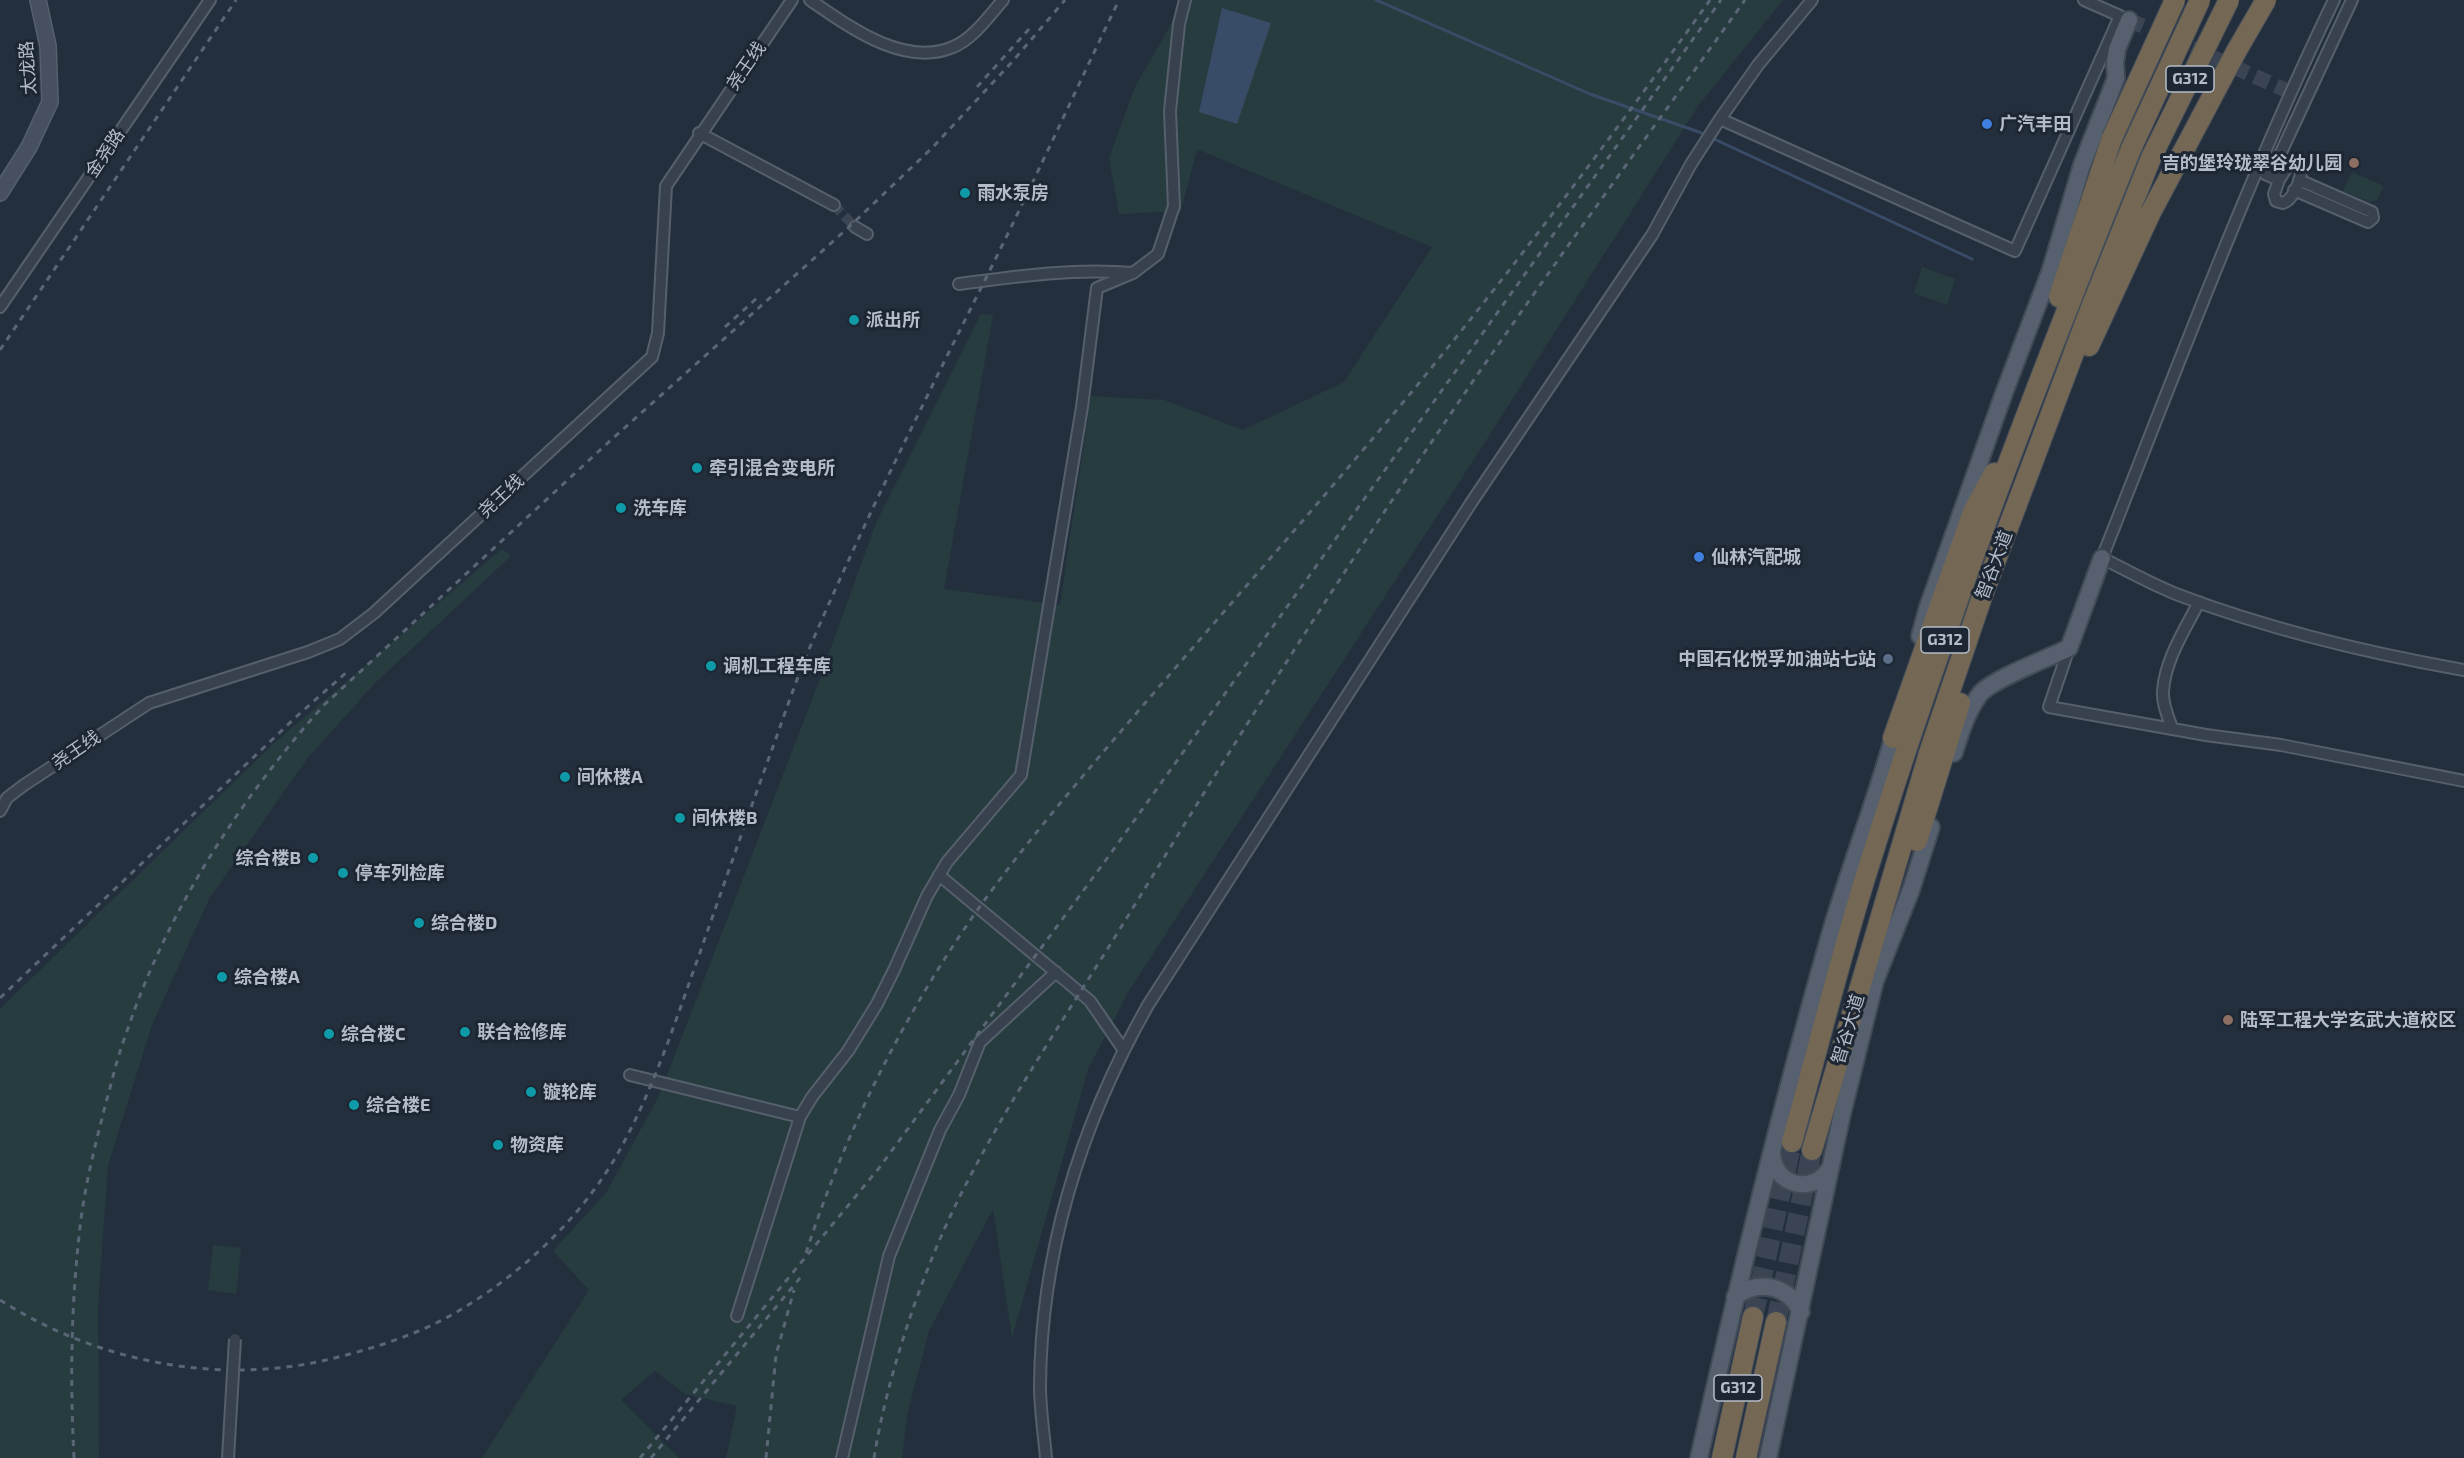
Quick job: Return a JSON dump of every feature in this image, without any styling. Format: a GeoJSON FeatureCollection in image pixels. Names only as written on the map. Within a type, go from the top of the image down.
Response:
{"type":"FeatureCollection","features":[{"type":"Feature","properties":{"kind":"highway"},"geometry":{"type":"LineString","coordinates":[[1893,738],[1973,512],[2029,408],[2057,301],[2112,138],[2173,0]]}},
{"type":"Feature","properties":{"kind":"highway","name":"智谷大道"},"geometry":{"type":"LineString","coordinates":[[1792,1142],[1867,874],[1964,582],[2029,408],[2131,149],[2200,0]]}},
{"type":"Feature","properties":{"kind":"highway","name":"智谷大道"},"geometry":{"type":"LineString","coordinates":[[1812,1150],[1929,753],[1982,597],[2151,158],[2229,0]]}},
{"type":"Feature","properties":{"kind":"highway"},"geometry":{"type":"LineString","coordinates":[[1875,981],[2029,473],[2151,212],[2266,0]]}},
{"type":"Feature","properties":{"kind":"highway","name":"G312"},"geometry":{"type":"LineString","coordinates":[[1722,1458],[1753,1317]]}},
{"type":"Feature","properties":{"kind":"highway","name":"G312"},"geometry":{"type":"LineString","coordinates":[[1746,1458],[1776,1322]]}},
{"type":"Feature","properties":{"kind":"main road"},"geometry":{"type":"LineString","coordinates":[[1699,1458],[1735,1297],[1772,1149],[1831,933],[1893,738],[1928,607],[2004,393],[2050,272],[2082,165],[2116,78],[2115,63],[2124,18]]}},
{"type":"Feature","properties":{"kind":"main road"},"geometry":{"type":"LineString","coordinates":[[1768,1458],[1833,1155],[1875,981],[1911,890],[1969,712],[1981,693],[1995,681],[2069,648],[2102,558]]}},
{"type":"Feature","properties":{"kind":"main road"},"geometry":{"type":"LineString","coordinates":[[1772,1149],[1773,1162],[1779,1174],[1789,1182],[1802,1185],[1814,1183],[1824,1177],[1831,1167],[1833,1155]]}},
{"type":"Feature","properties":{"kind":"main road"},"geometry":{"type":"LineString","coordinates":[[1735,1297],[1748,1289],[1771,1287],[1789,1295],[1801,1311]]}},
{"type":"Feature","properties":{"kind":"street","name":"太龙路"},"geometry":{"type":"LineString","coordinates":[[0,193],[29,147],[50,102],[48,46],[38,0]]}},
{"type":"Feature","properties":{"kind":"street","name":"金尧路"},"geometry":{"type":"LineString","coordinates":[[0,307],[210,0]]}},
{"type":"Feature","properties":{"kind":"street","name":"尧王线"},"geometry":{"type":"LineString","coordinates":[[0,811],[7,798],[24,785],[149,703],[308,652],[340,639],[374,613],[652,357],[658,333],[666,186],[699,134],[792,0]]}},
{"type":"Feature","properties":{"kind":"street"},"geometry":{"type":"LineString","coordinates":[[810,0],[837,19],[878,40],[906,51],[926,53],[953,47],[972,34],[1003,0]]}},
{"type":"Feature","properties":{"kind":"street"},"geometry":{"type":"LineString","coordinates":[[737,1316],[800,1117],[812,1096],[848,1051],[877,1004],[939,875],[966,837],[1021,775],[1082,407],[1097,288],[1133,273],[1158,254],[1174,206],[1170,111],[1179,24],[1185,0]]}},
{"type":"Feature","properties":{"kind":"street"},"geometry":{"type":"LineString","coordinates":[[1046,1458],[1040,1388],[1043,1319],[1051,1261],[1077,1165],[1123,1049],[1154,996],[1471,503],[1652,235],[1691,164],[1720,119],[1758,65],[1812,0]]}},
{"type":"Feature","properties":{"kind":"street"},"geometry":{"type":"LineString","coordinates":[[1720,119],[2015,251],[2124,18],[2084,0]]}},
{"type":"Feature","properties":{"kind":"street"},"geometry":{"type":"LineString","coordinates":[[2334,0],[2256,170],[2102,558],[2174,593],[2199,602],[2296,632],[2423,663],[2464,670]]}},
{"type":"Feature","properties":{"kind":"street"},"geometry":{"type":"LineString","coordinates":[[2275,178],[2292,163],[2301,168],[2289,201],[2279,203],[2274,194],[2275,178],[2352,0]]}},
{"type":"Feature","properties":{"kind":"street"},"geometry":{"type":"LineString","coordinates":[[699,134],[834,206]]}},
{"type":"Feature","properties":{"kind":"street"},"geometry":{"type":"LineString","coordinates":[[2256,170],[2275,178]]}},
{"type":"Feature","properties":{"kind":"street"},"geometry":{"type":"LineString","coordinates":[[2296,185],[2372,212],[2373,218],[2368,222],[2296,185]]}},
{"type":"Feature","properties":{"kind":"street"},"geometry":{"type":"LineString","coordinates":[[855,227],[867,234]]}},
{"type":"Feature","properties":{"kind":"street"},"geometry":{"type":"LineString","coordinates":[[959,284],[1053,271],[1094,269],[1133,273]]}},
{"type":"Feature","properties":{"kind":"street"},"geometry":{"type":"LineString","coordinates":[[2172,728],[2166,711],[2163,691],[2180,638],[2199,602]]}},
{"type":"Feature","properties":{"kind":"street"},"geometry":{"type":"LineString","coordinates":[[2069,648],[2049,707],[2282,745],[2464,781]]}},
{"type":"Feature","properties":{"kind":"street"},"geometry":{"type":"LineString","coordinates":[[939,875],[1090,1001],[1123,1049]]}},
{"type":"Feature","properties":{"kind":"street"},"geometry":{"type":"LineString","coordinates":[[842,1458],[889,1256],[940,1130],[959,1095],[980,1042],[1056,972]]}},
{"type":"Feature","properties":{"kind":"street"},"geometry":{"type":"LineString","coordinates":[[630,1075],[800,1117]]}},
{"type":"Feature","properties":{"kind":"street"},"geometry":{"type":"LineString","coordinates":[[228,1458],[235,1339]]}},
{"type":"Feature","properties":{"kind":"green space"},"geometry":{"type":"Polygon","coordinates":[[[1185,0],[1783,0],[1698,106],[1489,436],[1130,989],[1088,1069],[1012,1338],[993,1209],[929,1331],[907,1415],[902,1458],[726,1458],[737,1406],[685,1394],[655,1371],[621,1400],[679,1458],[482,1458],[589,1290],[553,1251],[606,1193],[659,1096],[813,697],[876,523],[981,314],[993,315],[944,589],[1060,605],[1091,396],[1164,400],[1243,430],[1344,382],[1432,247],[1197,149],[1181,211],[1119,214],[1109,158],[1135,87],[1185,0]]]}},
{"type":"Feature","properties":{"kind":"green space"},"geometry":{"type":"Polygon","coordinates":[[[2352,172],[2384,186],[2377,200],[2370,202],[2343,191],[2352,172]]]}},
{"type":"Feature","properties":{"kind":"green space"},"geometry":{"type":"Polygon","coordinates":[[[1922,267],[1955,279],[1947,305],[1914,293],[1922,267]]]}},
{"type":"Feature","properties":{"kind":"green space"},"geometry":{"type":"Polygon","coordinates":[[[502,549],[511,556],[374,684],[306,760],[209,899],[152,1025],[108,1165],[98,1306],[99,1458],[0,1458],[0,1009],[272,745],[502,549]]]}},
{"type":"Feature","properties":{"kind":"green space"},"geometry":{"type":"Polygon","coordinates":[[[213,1245],[241,1248],[236,1294],[208,1290],[213,1245]]]}},
{"type":"Feature","properties":{"kind":"water"},"geometry":{"type":"Polygon","coordinates":[[[1222,8],[1271,23],[1237,124],[1199,112],[1222,8]]]}},
{"type":"Feature","properties":{"kind":"waterway"},"geometry":{"type":"LineString","coordinates":[[1376,0],[1590,94],[1699,132],[1972,259]]}},
{"type":"Feature","properties":{"kind":"tunnel"},"geometry":{"type":"LineString","coordinates":[[2129,20],[2290,92]]}},
{"type":"Feature","properties":{"kind":"tunnel"},"geometry":{"type":"LineString","coordinates":[[834,205],[855,227]]}},
{"type":"Feature","properties":{"kind":"tunnel"},"geometry":{"type":"LineString","coordinates":[[1753,1317],[1792,1142]]}},
{"type":"Feature","properties":{"kind":"tunnel"},"geometry":{"type":"LineString","coordinates":[[1776,1322],[1812,1150]]}},
{"type":"Feature","properties":{"kind":"railway"},"geometry":{"type":"LineString","coordinates":[[0,350],[236,0]]}},
{"type":"Feature","properties":{"kind":"railway"},"geometry":{"type":"LineString","coordinates":[[74,1458],[72,1371],[77,1256],[82,1211],[99,1131],[121,1050],[162,944],[184,901],[234,820],[262,780],[323,706],[612,439],[849,227],[933,147],[1012,62],[1065,0]]}},
{"type":"Feature","properties":{"kind":"railway"},"geometry":{"type":"LineString","coordinates":[[0,1300],[36,1321],[74,1338],[114,1352],[155,1362],[197,1368],[238,1370],[280,1368],[322,1361],[376,1347],[444,1319],[509,1277],[554,1237],[574,1215],[593,1192],[624,1142],[655,1075],[794,688],[835,590],[1119,0]]}},
{"type":"Feature","properties":{"kind":"railway"},"geometry":{"type":"LineString","coordinates":[[806,1253],[839,1163],[878,1076],[924,992],[976,912],[1012,863],[1069,793],[1449,346],[1582,175],[1710,0]]}},
{"type":"Feature","properties":{"kind":"railway"},"geometry":{"type":"LineString","coordinates":[[640,1458],[879,1168],[1111,853],[1721,0]]}},
{"type":"Feature","properties":{"kind":"railway"},"geometry":{"type":"LineString","coordinates":[[874,1458],[897,1359],[932,1258],[978,1161],[1020,1088],[1243,730],[1397,493],[1512,324],[1745,0]]}},
{"type":"Feature","properties":{"kind":"railway"},"geometry":{"type":"LineString","coordinates":[[977,87],[1029,29]]}},
{"type":"Feature","properties":{"kind":"railway"},"geometry":{"type":"LineString","coordinates":[[725,327],[758,297]]}},
{"type":"Feature","properties":{"kind":"railway"},"geometry":{"type":"LineString","coordinates":[[0,998],[297,716],[348,671]]}},
{"type":"Feature","properties":{"kind":"railway"},"geometry":{"type":"LineString","coordinates":[[651,1458],[800,1278]]}},
{"type":"Feature","properties":{"kind":"railway"},"geometry":{"type":"LineString","coordinates":[[766,1458],[776,1355],[794,1290]]}},
{"type":"Feature","properties":{"kind":"place","name":"广汽丰田"},"geometry":{"type":"Point","coordinates":[1987,124]}},
{"type":"Feature","properties":{"kind":"place","name":"吉的堡玲珑翠谷幼儿园"},"geometry":{"type":"Point","coordinates":[2354,163]}},
{"type":"Feature","properties":{"kind":"place","name":"雨水泵房"},"geometry":{"type":"Point","coordinates":[965,193]}},
{"type":"Feature","properties":{"kind":"place","name":"派出所"},"geometry":{"type":"Point","coordinates":[854,320]}},
{"type":"Feature","properties":{"kind":"place","name":"牵引混合变电所"},"geometry":{"type":"Point","coordinates":[697,468]}},
{"type":"Feature","properties":{"kind":"place","name":"洗车库"},"geometry":{"type":"Point","coordinates":[621,508]}},
{"type":"Feature","properties":{"kind":"place","name":"仙林汽配城"},"geometry":{"type":"Point","coordinates":[1699,557]}},
{"type":"Feature","properties":{"kind":"place","name":"中国石化悦孚加油站七站"},"geometry":{"type":"Point","coordinates":[1888,659]}},
{"type":"Feature","properties":{"kind":"place","name":"调机工程车库"},"geometry":{"type":"Point","coordinates":[711,666]}},
{"type":"Feature","properties":{"kind":"place","name":"间休楼A"},"geometry":{"type":"Point","coordinates":[565,777]}},
{"type":"Feature","properties":{"kind":"place","name":"间休楼B"},"geometry":{"type":"Point","coordinates":[680,818]}},
{"type":"Feature","properties":{"kind":"place","name":"综合楼B"},"geometry":{"type":"Point","coordinates":[313,858]}},
{"type":"Feature","properties":{"kind":"place","name":"停车列检库"},"geometry":{"type":"Point","coordinates":[343,873]}},
{"type":"Feature","properties":{"kind":"place","name":"综合楼D"},"geometry":{"type":"Point","coordinates":[419,923]}},
{"type":"Feature","properties":{"kind":"place","name":"综合楼A"},"geometry":{"type":"Point","coordinates":[222,977]}},
{"type":"Feature","properties":{"kind":"place","name":"陆军工程大学玄武大道校区"},"geometry":{"type":"Point","coordinates":[2228,1020]}},
{"type":"Feature","properties":{"kind":"place","name":"联合检修库"},"geometry":{"type":"Point","coordinates":[465,1032]}},
{"type":"Feature","properties":{"kind":"place","name":"综合楼C"},"geometry":{"type":"Point","coordinates":[329,1034]}},
{"type":"Feature","properties":{"kind":"place","name":"镟轮库"},"geometry":{"type":"Point","coordinates":[531,1092]}},
{"type":"Feature","properties":{"kind":"place","name":"综合楼E"},"geometry":{"type":"Point","coordinates":[354,1105]}},
{"type":"Feature","properties":{"kind":"place","name":"物资库"},"geometry":{"type":"Point","coordinates":[498,1145]}}]}
